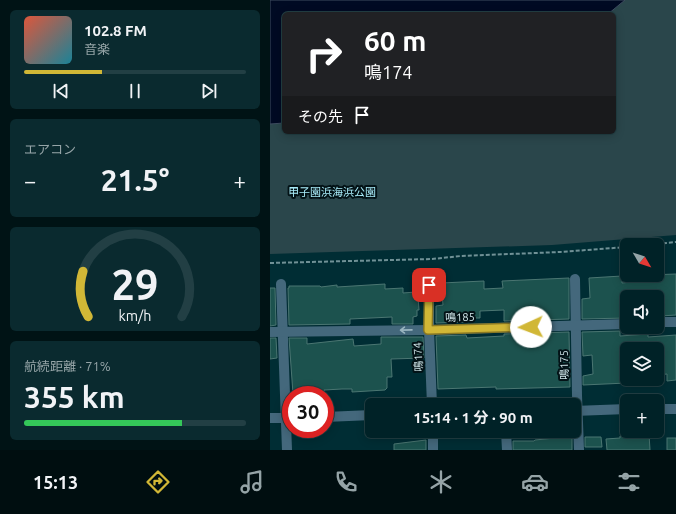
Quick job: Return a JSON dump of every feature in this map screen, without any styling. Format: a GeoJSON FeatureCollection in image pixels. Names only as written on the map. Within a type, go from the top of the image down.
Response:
{"type":"FeatureCollection","features":[{"type":"Feature","properties":{"kind":"street","name":"鳴175"},"geometry":{"type":"LineString","coordinates":[[575,279],[576,398]]}},
{"type":"Feature","properties":{"kind":"street"},"geometry":{"type":"LineString","coordinates":[[281,284],[287,386]]}},
{"type":"Feature","properties":{"kind":"street","name":"鳴174"},"geometry":{"type":"LineString","coordinates":[[429,285],[428,330],[432,398]]}},
{"type":"Feature","properties":{"kind":"street"},"geometry":{"type":"LineString","coordinates":[[664,322],[676,322]]}},
{"type":"Feature","properties":{"kind":"street","name":"鳴185"},"geometry":{"type":"LineString","coordinates":[[270,332],[428,330],[620,324]]}},
{"type":"Feature","properties":{"kind":"street"},"geometry":{"type":"LineString","coordinates":[[664,409],[676,409]]}},
{"type":"Feature","properties":{"kind":"street"},"geometry":{"type":"LineString","coordinates":[[581,410],[620,410]]}},
{"type":"Feature","properties":{"kind":"street"},"geometry":{"type":"LineString","coordinates":[[334,417],[365,415]]}},
{"type":"Feature","properties":{"kind":"street"},"geometry":{"type":"LineString","coordinates":[[270,418],[282,418]]}},
{"type":"Feature","properties":{"kind":"street"},"geometry":{"type":"LineString","coordinates":[[287,450],[288,438]]}},
{"type":"Feature","properties":{"kind":"street"},"geometry":{"type":"LineString","coordinates":[[433,438],[433,450]]}},
{"type":"Feature","properties":{"kind":"street"},"geometry":{"type":"LineString","coordinates":[[506,438],[507,450]]}},
{"type":"Feature","properties":{"kind":"street","name":"鳴175"},"geometry":{"type":"LineString","coordinates":[[578,438],[579,450]]}},
{"type":"Feature","properties":{"kind":"path"},"geometry":{"type":"LineString","coordinates":[[664,243],[676,242]]}},
{"type":"Feature","properties":{"kind":"path"},"geometry":{"type":"LineString","coordinates":[[270,263],[432,259],[461,256],[560,252],[620,248]]}},
{"type":"Feature","properties":{"kind":"green space","name":"甲子園浜海浜公園"},"geometry":{"type":"Polygon","coordinates":[[[625,0],[676,0],[676,235],[620,238],[620,240],[552,245],[270,254],[270,124],[282,123],[282,134],[616,134],[616,12],[610,12],[625,0]]]}},
{"type":"Feature","properties":{"kind":"shaded area"},"geometry":{"type":"Polygon","coordinates":[[[270,0],[625,0],[610,12],[282,12],[282,123],[270,124],[270,0]]]}},
{"type":"Feature","properties":{"kind":"building"},"geometry":{"type":"Polygon","coordinates":[[[664,274],[676,274],[676,315],[664,316],[664,290],[620,290],[620,318],[582,319],[582,299],[590,298],[589,278],[620,276],[620,282],[622,283],[664,282],[664,274]]]}},
{"type":"Feature","properties":{"kind":"building"},"geometry":{"type":"Polygon","coordinates":[[[569,278],[569,319],[504,321],[504,310],[480,311],[480,318],[466,318],[466,322],[436,323],[436,306],[443,305],[441,283],[484,281],[484,289],[503,288],[502,281],[569,278]]]}},
{"type":"Feature","properties":{"kind":"building"},"geometry":{"type":"Polygon","coordinates":[[[385,284],[385,289],[403,288],[403,293],[416,292],[418,296],[419,310],[417,310],[417,316],[413,317],[413,324],[392,324],[392,317],[350,319],[350,324],[289,325],[289,286],[321,287],[337,285],[337,287],[385,284]]]}},
{"type":"Feature","properties":{"kind":"building"},"geometry":{"type":"Polygon","coordinates":[[[270,288],[275,288],[276,325],[270,326],[270,288]]]}},
{"type":"Feature","properties":{"kind":"building"},"geometry":{"type":"Polygon","coordinates":[[[620,331],[620,336],[648,334],[648,337],[676,335],[676,380],[667,381],[667,374],[664,374],[664,342],[620,342],[620,383],[583,385],[583,376],[593,374],[592,355],[583,356],[582,332],[620,331]]]}},
{"type":"Feature","properties":{"kind":"building"},"geometry":{"type":"Polygon","coordinates":[[[569,332],[570,387],[438,389],[436,336],[466,335],[467,338],[504,336],[504,334],[569,332]]]}},
{"type":"Feature","properties":{"kind":"building"},"geometry":{"type":"Polygon","coordinates":[[[381,337],[423,337],[424,358],[391,359],[392,377],[387,377],[387,388],[385,390],[352,392],[352,389],[334,389],[334,386],[292,386],[289,338],[307,338],[307,344],[353,339],[354,346],[381,344],[381,337]]]}},
{"type":"Feature","properties":{"kind":"building"},"geometry":{"type":"Polygon","coordinates":[[[270,338],[276,338],[277,358],[270,359],[270,338]]]}},
{"type":"Feature","properties":{"kind":"building"},"geometry":{"type":"Polygon","coordinates":[[[585,437],[601,437],[602,447],[585,447],[585,437]]]}},
{"type":"Feature","properties":{"kind":"building"},"geometry":{"type":"Polygon","coordinates":[[[572,438],[572,450],[513,450],[513,441],[572,438]]]}},
{"type":"Feature","properties":{"kind":"building"},"geometry":{"type":"Polygon","coordinates":[[[649,438],[650,450],[607,450],[606,439],[649,438]]]}},
{"type":"Feature","properties":{"kind":"building"},"geometry":{"type":"Polygon","coordinates":[[[667,438],[676,438],[676,450],[667,450],[667,438]]]}},
{"type":"Feature","properties":{"kind":"building"},"geometry":{"type":"Polygon","coordinates":[[[426,440],[426,450],[394,450],[394,444],[426,440]]]}},
{"type":"Feature","properties":{"kind":"route"},"geometry":{"type":"LineString","coordinates":[[429,285],[428,330],[531,327]]}}]}
